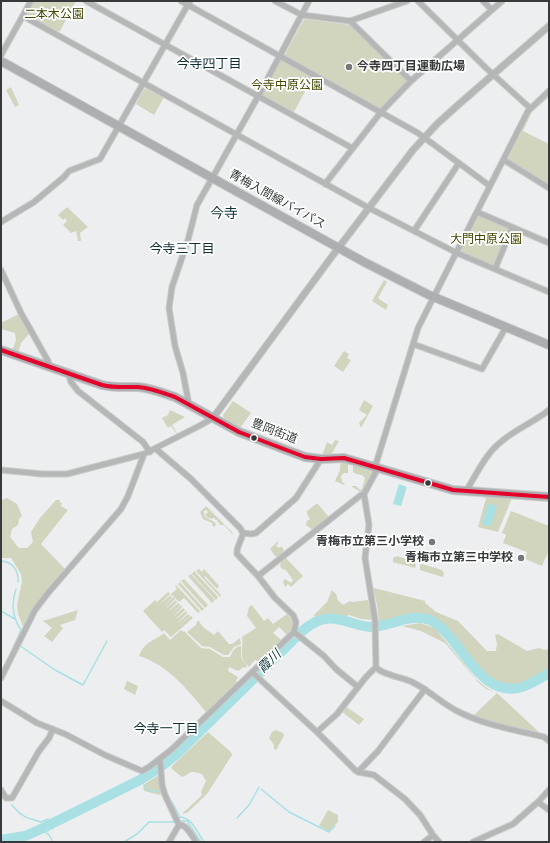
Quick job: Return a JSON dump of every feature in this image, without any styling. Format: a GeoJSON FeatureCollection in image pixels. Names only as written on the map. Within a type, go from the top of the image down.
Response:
{"type":"FeatureCollection","features":[{"type":"Feature","properties":{"kind":"main road","name":"青梅入間線バイパス"},"geometry":{"type":"LineString","coordinates":[[1,61],[405,284],[549,345]]}},
{"type":"Feature","properties":{"kind":"main road","name":"豊岡街道"},"geometry":{"type":"LineString","coordinates":[[1,350],[102,385],[113,387],[138,387],[175,397],[239,432],[306,457],[321,459],[344,458],[447,489],[549,497]]}},
{"type":"Feature","properties":{"kind":"street"},"geometry":{"type":"LineString","coordinates":[[1,55],[31,1]]}},
{"type":"Feature","properties":{"kind":"street"},"geometry":{"type":"LineString","coordinates":[[86,1],[352,148]]}},
{"type":"Feature","properties":{"kind":"street"},"geometry":{"type":"LineString","coordinates":[[181,1],[189,3],[280,56],[425,136],[490,186]]}},
{"type":"Feature","properties":{"kind":"street"},"geometry":{"type":"LineString","coordinates":[[275,1],[302,16],[350,21],[407,1]]}},
{"type":"Feature","properties":{"kind":"street"},"geometry":{"type":"LineString","coordinates":[[189,405],[169,308],[172,287],[188,240],[197,205],[258,97],[309,1]]}},
{"type":"Feature","properties":{"kind":"street"},"geometry":{"type":"LineString","coordinates":[[418,1],[457,40],[530,108]]}},
{"type":"Feature","properties":{"kind":"street"},"geometry":{"type":"LineString","coordinates":[[483,1],[492,10]]}},
{"type":"Feature","properties":{"kind":"street"},"geometry":{"type":"LineString","coordinates":[[325,184],[381,112],[411,81],[502,1]]}},
{"type":"Feature","properties":{"kind":"street"},"geometry":{"type":"LineString","coordinates":[[1,222],[34,202],[69,171],[100,159],[189,3]]}},
{"type":"Feature","properties":{"kind":"street"},"geometry":{"type":"LineString","coordinates":[[23,16],[369,208],[457,252],[549,292]]}},
{"type":"Feature","properties":{"kind":"street"},"geometry":{"type":"LineString","coordinates":[[350,21],[411,81]]}},
{"type":"Feature","properties":{"kind":"street"},"geometry":{"type":"LineString","coordinates":[[1,470],[61,475],[144,454],[213,418],[338,248],[425,136],[453,109],[549,26]]}},
{"type":"Feature","properties":{"kind":"street"},"geometry":{"type":"LineString","coordinates":[[549,91],[530,108],[418,328],[376,468],[364,494],[370,525],[365,558],[375,620],[376,667],[379,671],[406,679],[425,689],[465,714],[504,728],[544,737],[549,741]]}},
{"type":"Feature","properties":{"kind":"street"},"geometry":{"type":"LineString","coordinates":[[504,160],[549,188]]}},
{"type":"Feature","properties":{"kind":"street"},"geometry":{"type":"LineString","coordinates":[[414,231],[459,163]]}},
{"type":"Feature","properties":{"kind":"street"},"geometry":{"type":"LineString","coordinates":[[477,212],[549,243]]}},
{"type":"Feature","properties":{"kind":"street"},"geometry":{"type":"LineString","coordinates":[[495,269],[512,228]]}},
{"type":"Feature","properties":{"kind":"street"},"geometry":{"type":"LineString","coordinates":[[1,270],[21,313],[50,366]]}},
{"type":"Feature","properties":{"kind":"street"},"geometry":{"type":"LineString","coordinates":[[413,344],[482,369],[506,327]]}},
{"type":"Feature","properties":{"kind":"street"},"geometry":{"type":"LineString","coordinates":[[68,373],[72,385],[78,391],[191,479],[217,507],[237,525],[243,533],[256,533],[293,501],[321,459]]}},
{"type":"Feature","properties":{"kind":"street"},"geometry":{"type":"LineString","coordinates":[[466,491],[480,467],[497,445],[512,433],[549,410]]}},
{"type":"Feature","properties":{"kind":"street"},"geometry":{"type":"LineString","coordinates":[[1,678],[38,607],[48,593],[121,509],[128,496],[144,454]]}},
{"type":"Feature","properties":{"kind":"street"},"geometry":{"type":"LineString","coordinates":[[258,576],[364,494]]}},
{"type":"Feature","properties":{"kind":"street"},"geometry":{"type":"LineString","coordinates":[[1,701],[37,723],[64,734],[139,770],[145,770],[160,761],[295,632],[296,622],[293,615],[275,598],[258,576],[237,554],[236,551],[243,533]]}},
{"type":"Feature","properties":{"kind":"street"},"geometry":{"type":"LineString","coordinates":[[295,632],[358,687]]}},
{"type":"Feature","properties":{"kind":"street"},"geometry":{"type":"LineString","coordinates":[[317,732],[338,714],[358,687],[376,667]]}},
{"type":"Feature","properties":{"kind":"street"},"geometry":{"type":"LineString","coordinates":[[253,673],[358,772],[374,775],[405,799],[420,815],[439,842]]}},
{"type":"Feature","properties":{"kind":"street"},"geometry":{"type":"LineString","coordinates":[[358,772],[378,751],[425,689]]}},
{"type":"Feature","properties":{"kind":"street"},"geometry":{"type":"LineString","coordinates":[[1,790],[6,798],[12,798],[53,729]]}},
{"type":"Feature","properties":{"kind":"street"},"geometry":{"type":"LineString","coordinates":[[160,761],[162,785],[165,795],[178,822],[185,826],[196,842]]}},
{"type":"Feature","properties":{"kind":"street"},"geometry":{"type":"LineString","coordinates":[[473,842],[513,824],[549,790]]}},
{"type":"Feature","properties":{"kind":"street"},"geometry":{"type":"LineString","coordinates":[[538,802],[549,810]]}},
{"type":"Feature","properties":{"kind":"street"},"geometry":{"type":"LineString","coordinates":[[169,842],[178,822]]}},
{"type":"Feature","properties":{"kind":"street"},"geometry":{"type":"LineString","coordinates":[[424,842],[433,835]]}},
{"type":"Feature","properties":{"kind":"green space","name":"二本木公園"},"geometry":{"type":"Polygon","coordinates":[[[34,1],[76,1],[60,31],[57,32],[28,16],[27,13],[34,1]]]}},
{"type":"Feature","properties":{"kind":"green space","name":"今寺四丁目運動広場"},"geometry":{"type":"Polygon","coordinates":[[[305,19],[351,25],[406,80],[406,82],[381,108],[379,108],[285,56],[305,19]]]}},
{"type":"Feature","properties":{"kind":"green space","name":"今寺中原公園"},"geometry":{"type":"Polygon","coordinates":[[[283,60],[312,78],[294,112],[291,112],[262,94],[280,61],[283,60]]]}},
{"type":"Feature","properties":{"kind":"green space"},"geometry":{"type":"Polygon","coordinates":[[[11,87],[19,105],[15,107],[6,90],[11,87]]]}},
{"type":"Feature","properties":{"kind":"green space"},"geometry":{"type":"Polygon","coordinates":[[[147,88],[164,97],[154,115],[136,104],[144,89],[147,88]]]}},
{"type":"Feature","properties":{"kind":"green space"},"geometry":{"type":"Polygon","coordinates":[[[548,95],[549,97],[532,112],[523,131],[549,144],[549,185],[508,160],[531,111],[548,95]]]}},
{"type":"Feature","properties":{"kind":"green space"},"geometry":{"type":"Polygon","coordinates":[[[67,207],[88,227],[80,233],[81,241],[77,241],[76,231],[71,233],[63,225],[67,221],[65,218],[63,220],[58,215],[67,207]]]}},
{"type":"Feature","properties":{"kind":"green space","name":"大門中原公園"},"geometry":{"type":"Polygon","coordinates":[[[480,216],[509,228],[510,230],[495,265],[462,252],[461,250],[478,217],[480,216]]]}},
{"type":"Feature","properties":{"kind":"green space"},"geometry":{"type":"Polygon","coordinates":[[[384,280],[387,282],[378,298],[388,305],[386,310],[372,301],[384,280]]]}},
{"type":"Feature","properties":{"kind":"green space"},"geometry":{"type":"Polygon","coordinates":[[[19,314],[30,333],[21,343],[18,353],[12,351],[16,340],[15,333],[1,329],[1,323],[19,314]]]}},
{"type":"Feature","properties":{"kind":"green space"},"geometry":{"type":"Polygon","coordinates":[[[344,351],[349,354],[347,358],[351,360],[343,372],[334,366],[344,351]]]}},
{"type":"Feature","properties":{"kind":"green space"},"geometry":{"type":"Polygon","coordinates":[[[364,400],[373,406],[361,428],[359,423],[367,415],[359,410],[364,400]]]}},
{"type":"Feature","properties":{"kind":"green space"},"geometry":{"type":"Polygon","coordinates":[[[233,401],[251,413],[240,428],[224,421],[223,415],[233,401]]]}},
{"type":"Feature","properties":{"kind":"green space"},"geometry":{"type":"Polygon","coordinates":[[[170,410],[185,417],[172,425],[177,433],[171,426],[168,428],[162,418],[168,415],[170,410]]]}},
{"type":"Feature","properties":{"kind":"green space"},"geometry":{"type":"Polygon","coordinates":[[[335,440],[339,441],[331,455],[322,456],[327,442],[332,445],[335,440]]]}},
{"type":"Feature","properties":{"kind":"green space"},"geometry":{"type":"Polygon","coordinates":[[[342,462],[348,462],[349,464],[348,473],[344,473],[341,476],[342,482],[345,484],[344,485],[335,481],[342,462]]]}},
{"type":"Feature","properties":{"kind":"green space"},"geometry":{"type":"Polygon","coordinates":[[[355,464],[374,471],[361,492],[352,487],[356,486],[360,490],[362,489],[365,478],[362,475],[353,472],[353,465],[355,464]]]}},
{"type":"Feature","properties":{"kind":"green space"},"geometry":{"type":"Polygon","coordinates":[[[483,496],[512,498],[498,532],[478,527],[486,498],[483,496]]]}},
{"type":"Feature","properties":{"kind":"green space"},"geometry":{"type":"Polygon","coordinates":[[[7,498],[17,504],[22,516],[19,519],[18,525],[12,529],[10,537],[19,548],[27,548],[33,542],[31,532],[40,518],[56,500],[60,500],[59,502],[62,503],[61,506],[68,510],[41,544],[66,570],[25,626],[23,626],[18,614],[17,605],[22,582],[21,574],[11,558],[1,558],[1,505],[2,500],[7,498]]]}},
{"type":"Feature","properties":{"kind":"green space"},"geometry":{"type":"Polygon","coordinates":[[[318,504],[329,519],[314,531],[306,525],[307,521],[310,519],[307,511],[318,504]]]}},
{"type":"Feature","properties":{"kind":"green space"},"geometry":{"type":"Polygon","coordinates":[[[206,506],[232,532],[233,535],[224,525],[220,525],[220,522],[218,523],[215,518],[208,518],[205,514],[208,513],[207,510],[204,511],[205,516],[216,524],[213,527],[212,523],[203,519],[200,512],[206,506]]]}},
{"type":"Feature","properties":{"kind":"green space"},"geometry":{"type":"Polygon","coordinates":[[[511,511],[549,526],[549,550],[542,566],[525,559],[527,552],[503,543],[506,535],[502,533],[511,511]]]}},
{"type":"Feature","properties":{"kind":"green space"},"geometry":{"type":"Polygon","coordinates":[[[278,541],[276,546],[280,548],[281,546],[284,550],[278,557],[275,556],[270,549],[278,541]]]}},
{"type":"Feature","properties":{"kind":"green space"},"geometry":{"type":"Polygon","coordinates":[[[397,556],[414,562],[416,564],[415,568],[393,562],[393,558],[397,556]]]}},
{"type":"Feature","properties":{"kind":"green space"},"geometry":{"type":"Polygon","coordinates":[[[285,557],[303,576],[291,587],[288,584],[285,587],[283,582],[285,579],[291,583],[293,580],[286,570],[282,569],[280,566],[281,561],[285,557]]]}},
{"type":"Feature","properties":{"kind":"green space"},"geometry":{"type":"Polygon","coordinates":[[[422,564],[442,570],[444,573],[443,577],[420,570],[420,565],[422,564]]]}},
{"type":"Feature","properties":{"kind":"green space"},"geometry":{"type":"Polygon","coordinates":[[[199,569],[202,572],[204,569],[219,586],[217,589],[205,576],[204,577],[221,595],[220,597],[196,571],[199,569]]]}},
{"type":"Feature","properties":{"kind":"green space"},"geometry":{"type":"Polygon","coordinates":[[[194,571],[218,597],[216,600],[192,574],[194,571]]]}},
{"type":"Feature","properties":{"kind":"green space"},"geometry":{"type":"Polygon","coordinates":[[[191,574],[215,600],[212,603],[188,576],[191,574]]]}},
{"type":"Feature","properties":{"kind":"green space"},"geometry":{"type":"Polygon","coordinates":[[[184,579],[208,605],[205,608],[181,581],[184,579]]]}},
{"type":"Feature","properties":{"kind":"green space"},"geometry":{"type":"Polygon","coordinates":[[[180,582],[204,609],[202,611],[178,584],[180,582]]]}},
{"type":"Feature","properties":{"kind":"green space"},"geometry":{"type":"Polygon","coordinates":[[[176,585],[200,611],[198,613],[184,598],[179,602],[171,594],[177,589],[175,586],[176,585]]]}},
{"type":"Feature","properties":{"kind":"green space"},"geometry":{"type":"Polygon","coordinates":[[[374,588],[425,601],[425,603],[436,612],[458,621],[487,651],[496,651],[497,644],[495,635],[498,634],[527,651],[539,648],[544,650],[549,649],[549,669],[522,684],[507,685],[494,680],[483,672],[453,635],[442,624],[430,617],[417,615],[379,622],[374,588]]]}},
{"type":"Feature","properties":{"kind":"green space"},"geometry":{"type":"Polygon","coordinates":[[[332,590],[337,595],[338,601],[343,605],[350,601],[368,600],[373,620],[361,619],[349,615],[343,618],[337,616],[316,618],[314,615],[327,602],[332,590]]]}},
{"type":"Feature","properties":{"kind":"green space"},"geometry":{"type":"Polygon","coordinates":[[[168,592],[170,594],[159,605],[171,595],[172,597],[162,608],[173,597],[175,599],[164,610],[176,600],[177,602],[167,613],[178,603],[180,605],[169,616],[181,605],[182,607],[172,618],[183,608],[185,610],[174,621],[186,611],[187,613],[177,624],[188,614],[190,616],[179,626],[191,616],[193,618],[171,637],[164,630],[162,632],[143,611],[155,600],[157,602],[168,592]]]}},
{"type":"Feature","properties":{"kind":"green space"},"geometry":{"type":"Polygon","coordinates":[[[252,605],[264,621],[268,618],[273,624],[287,614],[291,619],[292,627],[287,635],[279,627],[273,633],[281,640],[258,662],[255,660],[249,667],[245,663],[242,656],[242,637],[256,628],[247,616],[249,607],[252,605]]]}},
{"type":"Feature","properties":{"kind":"green space"},"geometry":{"type":"Polygon","coordinates":[[[78,610],[75,620],[60,625],[63,628],[52,642],[44,636],[52,628],[43,621],[78,610]]]}},
{"type":"Feature","properties":{"kind":"green space"},"geometry":{"type":"Polygon","coordinates":[[[198,620],[203,627],[214,635],[218,631],[229,644],[232,644],[240,638],[241,644],[234,647],[228,655],[224,655],[210,647],[202,646],[187,632],[196,625],[198,620]]]}},
{"type":"Feature","properties":{"kind":"green space"},"geometry":{"type":"Polygon","coordinates":[[[420,623],[435,628],[476,679],[494,692],[486,689],[478,682],[445,643],[421,631],[402,626],[420,623]]]}},
{"type":"Feature","properties":{"kind":"green space"},"geometry":{"type":"Polygon","coordinates":[[[181,630],[183,632],[184,631],[201,648],[210,649],[223,657],[230,657],[235,648],[241,646],[241,657],[247,666],[246,668],[244,667],[238,671],[229,667],[228,671],[238,677],[236,681],[237,683],[206,712],[184,687],[168,672],[159,665],[139,656],[146,645],[164,633],[170,640],[181,630]]]}},
{"type":"Feature","properties":{"kind":"green space"},"geometry":{"type":"Polygon","coordinates":[[[127,681],[138,686],[135,695],[124,689],[127,681]]]}},
{"type":"Feature","properties":{"kind":"green space"},"geometry":{"type":"Polygon","coordinates":[[[497,693],[541,734],[499,724],[474,715],[497,693]]]}},
{"type":"Feature","properties":{"kind":"green space"},"geometry":{"type":"Polygon","coordinates":[[[345,706],[364,719],[359,725],[341,711],[345,706]]]}},
{"type":"Feature","properties":{"kind":"green space"},"geometry":{"type":"Polygon","coordinates":[[[276,730],[283,733],[284,736],[276,750],[274,749],[274,745],[269,738],[272,732],[276,730]]]}},
{"type":"Feature","properties":{"kind":"green space"},"geometry":{"type":"Polygon","coordinates":[[[208,732],[231,752],[232,755],[207,794],[187,813],[182,814],[202,795],[201,792],[206,781],[202,774],[194,772],[190,772],[186,776],[182,777],[171,767],[208,732]]]}},
{"type":"Feature","properties":{"kind":"green space"},"geometry":{"type":"Polygon","coordinates":[[[159,775],[162,793],[160,795],[144,791],[143,785],[159,775]]]}},
{"type":"Feature","properties":{"kind":"green space"},"geometry":{"type":"Polygon","coordinates":[[[328,810],[338,815],[338,822],[329,831],[319,826],[328,810]]]}},
{"type":"Feature","properties":{"kind":"water"},"geometry":{"type":"Polygon","coordinates":[[[399,484],[407,487],[401,506],[393,504],[399,484]]]}},
{"type":"Feature","properties":{"kind":"water"},"geometry":{"type":"Polygon","coordinates":[[[488,504],[497,506],[491,526],[482,524],[488,504]]]}},
{"type":"Feature","properties":{"kind":"waterway"},"geometry":{"type":"LineString","coordinates":[[1,561],[5,561],[14,567],[18,582]]}},
{"type":"Feature","properties":{"kind":"waterway"},"geometry":{"type":"LineString","coordinates":[[13,648],[21,630],[13,610],[13,600],[16,589]]}},
{"type":"Feature","properties":{"kind":"waterway"},"geometry":{"type":"LineString","coordinates":[[1,611],[15,619]]}},
{"type":"Feature","properties":{"kind":"waterway","name":"霞川"},"geometry":{"type":"LineString","coordinates":[[1,840],[25,836],[41,829],[140,780],[159,768],[177,754],[303,631],[318,621],[324,619],[337,619],[371,627],[415,618],[430,620],[444,630],[482,676],[491,683],[500,687],[511,689],[522,687],[533,683],[549,673]]}},
{"type":"Feature","properties":{"kind":"waterway"},"geometry":{"type":"LineString","coordinates":[[19,645],[55,670],[83,685],[107,641]]}},
{"type":"Feature","properties":{"kind":"waterway"},"geometry":{"type":"LineString","coordinates":[[145,785],[146,789],[159,792]]}},
{"type":"Feature","properties":{"kind":"waterway"},"geometry":{"type":"LineString","coordinates":[[237,818],[249,805],[259,787]]}},
{"type":"Feature","properties":{"kind":"waterway"},"geometry":{"type":"LineString","coordinates":[[261,789],[289,812],[329,832],[335,826]]}},
{"type":"Feature","properties":{"kind":"waterway"},"geometry":{"type":"LineString","coordinates":[[172,802],[180,817]]}},
{"type":"Feature","properties":{"kind":"waterway"},"geometry":{"type":"LineString","coordinates":[[12,805],[22,815],[28,818],[41,822],[48,819]]}},
{"type":"Feature","properties":{"kind":"waterway"},"geometry":{"type":"LineString","coordinates":[[124,842],[137,834],[149,822],[173,822],[180,817],[191,823],[204,842]]}},
{"type":"Feature","properties":{"kind":"waterway","name":"霞川"},"geometry":{"type":"LineString","coordinates":[[49,820],[53,829]]}},
{"type":"Feature","properties":{"kind":"waterway"},"geometry":{"type":"LineString","coordinates":[[181,821],[187,821],[201,842]]}},
{"type":"Feature","properties":{"kind":"waterway"},"geometry":{"type":"LineString","coordinates":[[41,829],[49,835],[53,842]]}},
{"type":"Feature","properties":{"kind":"transit line"},"geometry":{"type":"LineString","coordinates":[[1,350],[102,385],[116,387],[138,387],[175,397],[239,432],[305,457],[321,459],[344,458],[453,490],[549,497]]}},
{"type":"Feature","properties":{"kind":"place","name":"今寺四丁目運動広場"},"geometry":{"type":"Point","coordinates":[349,67]}},
{"type":"Feature","properties":{"kind":"place","name":"青梅市立第三小学校"},"geometry":{"type":"Point","coordinates":[432,542]}},
{"type":"Feature","properties":{"kind":"place","name":"青梅市立第三中学校"},"geometry":{"type":"Point","coordinates":[521,558]}},
{"type":"Feature","properties":{"kind":"district","name":"今寺四丁目"},"geometry":{"type":"Point","coordinates":[209,65]}},
{"type":"Feature","properties":{"kind":"district","name":"今寺"},"geometry":{"type":"Point","coordinates":[224,215]}},
{"type":"Feature","properties":{"kind":"district","name":"今寺三丁目"},"geometry":{"type":"Point","coordinates":[182,250]}},
{"type":"Feature","properties":{"kind":"district","name":"今寺一丁目"},"geometry":{"type":"Point","coordinates":[166,730]}}]}
